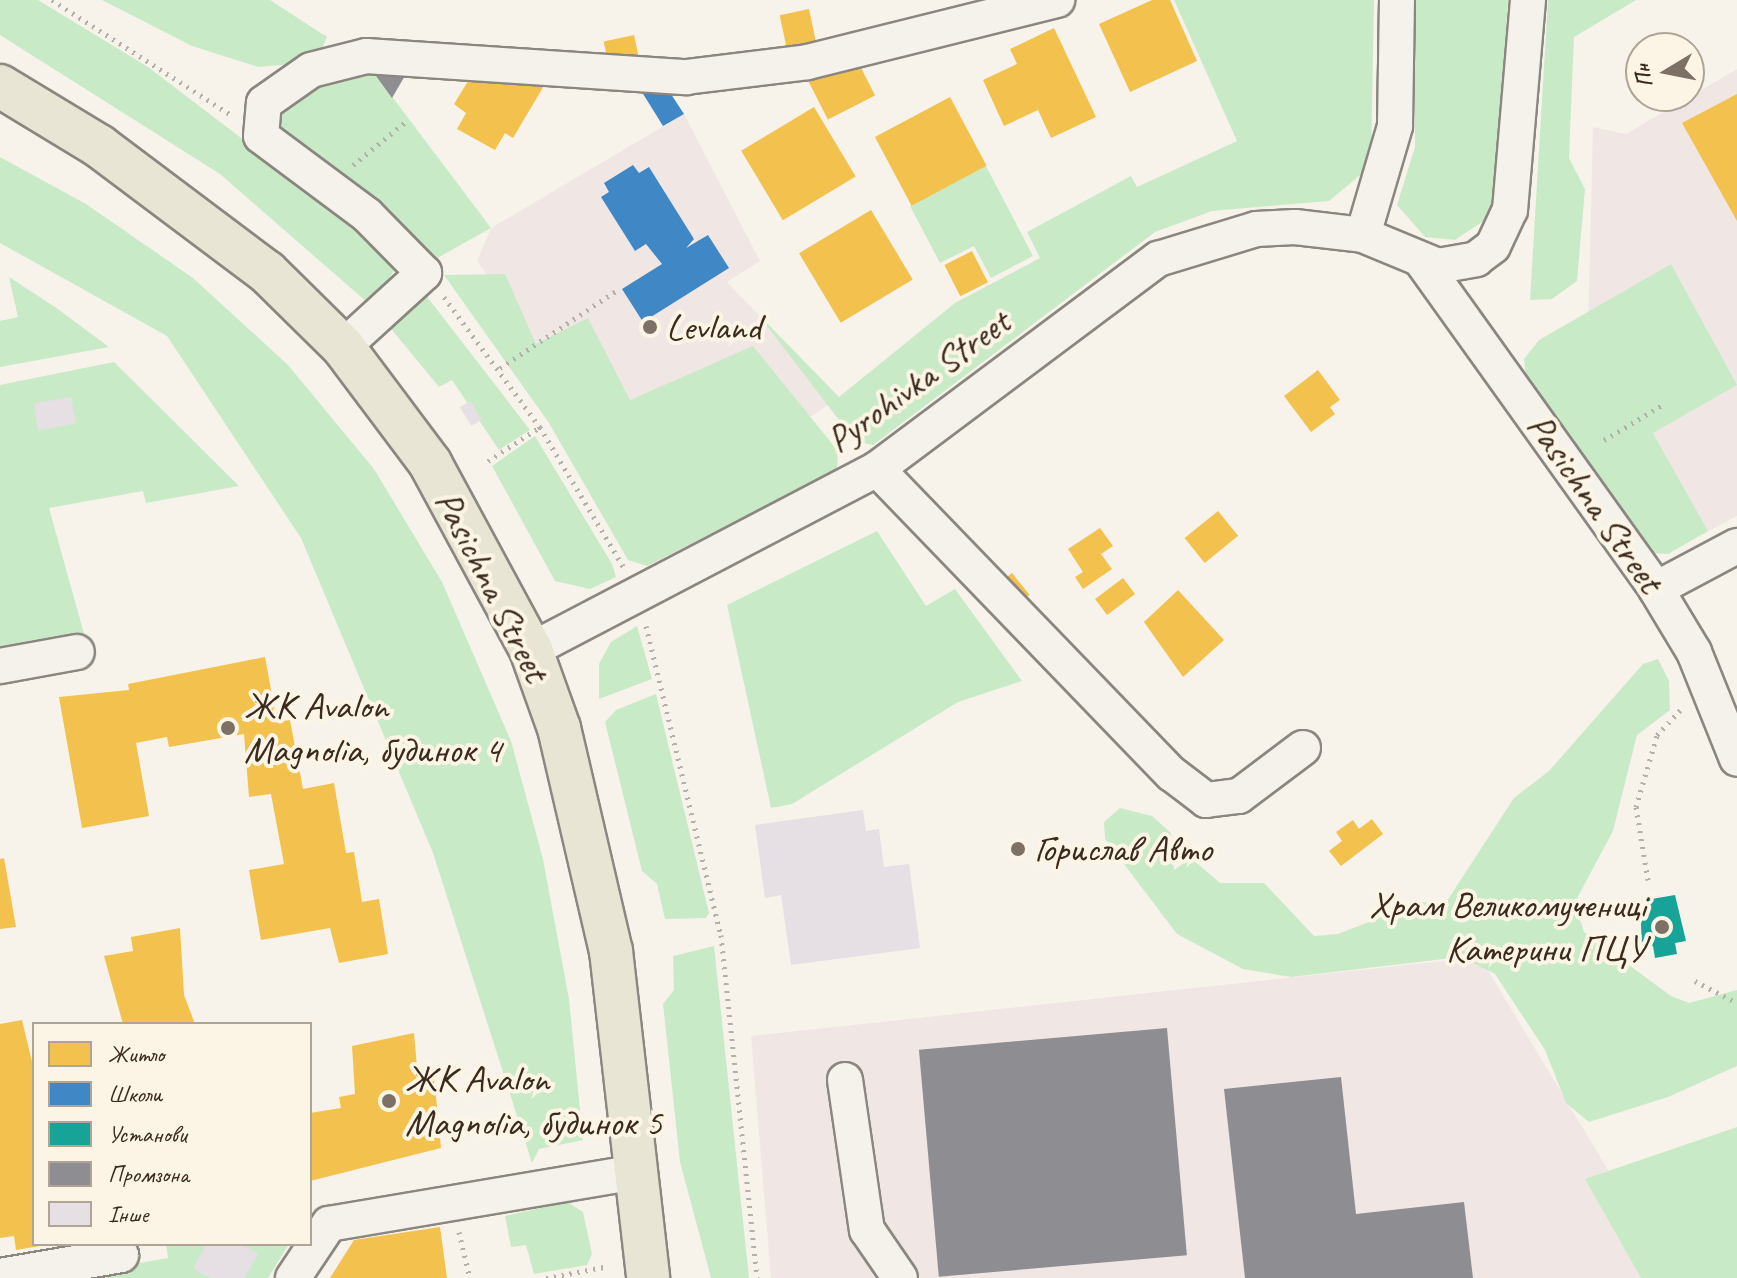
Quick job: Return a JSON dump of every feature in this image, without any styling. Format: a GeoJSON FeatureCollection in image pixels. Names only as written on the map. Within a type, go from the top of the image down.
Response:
{"type":"FeatureCollection","features":[{"type":"Feature","properties":{"kind":"main road","name":"Pasichna Street"},"geometry":{"type":"LineString","coordinates":[[0,86],[99,146],[267,272],[343,347],[430,463],[531,650],[563,742],[611,951],[648,1278]]}},
{"type":"Feature","properties":{"kind":"street"},"geometry":{"type":"LineString","coordinates":[[343,347],[424,273],[327,186],[261,136],[270,95],[340,59],[686,77],[808,62],[1057,0]]}},
{"type":"Feature","properties":{"kind":"street"},"geometry":{"type":"LineString","coordinates":[[1363,235],[1395,126],[1397,0]]}},
{"type":"Feature","properties":{"kind":"street","name":"Pyrohivka Street"},"geometry":{"type":"LineString","coordinates":[[531,650],[877,469],[1158,259],[1256,229],[1363,235],[1423,263],[1476,259],[1504,227],[1528,0]]}},
{"type":"Feature","properties":{"kind":"street","name":"Pasichna Street"},"geometry":{"type":"LineString","coordinates":[[1423,263],[1656,589],[1707,681],[1737,759]]}},
{"type":"Feature","properties":{"kind":"street"},"geometry":{"type":"LineString","coordinates":[[877,469],[1172,774],[1206,800],[1239,796],[1303,748]]}},
{"type":"Feature","properties":{"kind":"street"},"geometry":{"type":"LineString","coordinates":[[1656,589],[1737,546]]}},
{"type":"Feature","properties":{"kind":"street"},"geometry":{"type":"LineString","coordinates":[[0,666],[77,652]]}},
{"type":"Feature","properties":{"kind":"street"},"geometry":{"type":"LineString","coordinates":[[845,1080],[867,1230],[900,1278]]}},
{"type":"Feature","properties":{"kind":"street"},"geometry":{"type":"LineString","coordinates":[[293,1278],[329,1224],[638,1172]]}},
{"type":"Feature","properties":{"kind":"street"},"geometry":{"type":"LineString","coordinates":[[0,1276],[121,1255]]}},
{"type":"Feature","properties":{"kind":"path"},"geometry":{"type":"LineString","coordinates":[[52,0],[173,72],[261,136]]}},
{"type":"Feature","properties":{"kind":"path"},"geometry":{"type":"LineString","coordinates":[[327,186],[408,120]]}},
{"type":"Feature","properties":{"kind":"path"},"geometry":{"type":"LineString","coordinates":[[424,273],[500,368],[540,427],[637,597],[721,935],[757,1278]]}},
{"type":"Feature","properties":{"kind":"path"},"geometry":{"type":"LineString","coordinates":[[500,368],[616,291]]}},
{"type":"Feature","properties":{"kind":"path"},"geometry":{"type":"LineString","coordinates":[[1604,440],[1664,404]]}},
{"type":"Feature","properties":{"kind":"path"},"geometry":{"type":"LineString","coordinates":[[488,461],[540,427]]}},
{"type":"Feature","properties":{"kind":"path"},"geometry":{"type":"LineString","coordinates":[[1648,880],[1636,834],[1641,786],[1657,735],[1707,681]]}},
{"type":"Feature","properties":{"kind":"path"},"geometry":{"type":"LineString","coordinates":[[1695,981],[1737,1003]]}},
{"type":"Feature","properties":{"kind":"path"},"geometry":{"type":"LineString","coordinates":[[451,1203],[470,1278]]}},
{"type":"Feature","properties":{"kind":"path"},"geometry":{"type":"LineString","coordinates":[[546,1278],[604,1267]]}},
{"type":"Feature","properties":{"kind":"shaded area"},"geometry":{"type":"Polygon","coordinates":[[[1737,69],[1737,516],[1694,539],[1588,330],[1593,127],[1626,134],[1664,112],[1705,112],[1705,88],[1737,69]]]}},
{"type":"Feature","properties":{"kind":"shaded area","name":"Levland"},"geometry":{"type":"Polygon","coordinates":[[[684,114],[760,261],[727,282],[839,398],[658,516],[477,261],[491,228],[684,114]]]}},
{"type":"Feature","properties":{"kind":"shaded area"},"geometry":{"type":"Polygon","coordinates":[[[1480,957],[1673,1278],[771,1278],[751,1036],[1480,957]]]}},
{"type":"Feature","properties":{"kind":"green space"},"geometry":{"type":"Polygon","coordinates":[[[0,0],[38,0],[148,67],[383,246],[395,268],[387,283],[368,303],[220,174],[0,35],[0,0]]]}},
{"type":"Feature","properties":{"kind":"green space"},"geometry":{"type":"Polygon","coordinates":[[[102,0],[270,0],[327,37],[321,51],[294,64],[258,67],[192,46],[102,0]]]}},
{"type":"Feature","properties":{"kind":"green space"},"geometry":{"type":"Polygon","coordinates":[[[1174,0],[1374,0],[1371,166],[1329,201],[1212,211],[1155,232],[873,445],[855,441],[757,313],[839,397],[955,303],[1040,258],[1027,232],[1131,176],[1137,187],[1237,141],[1174,0]]]}},
{"type":"Feature","properties":{"kind":"green space"},"geometry":{"type":"Polygon","coordinates":[[[1415,0],[1508,0],[1494,214],[1455,240],[1425,237],[1397,205],[1415,147],[1415,0]]]}},
{"type":"Feature","properties":{"kind":"green space"},"geometry":{"type":"Polygon","coordinates":[[[1548,0],[1636,0],[1574,37],[1569,158],[1585,189],[1577,281],[1552,299],[1530,300],[1548,0]]]}},
{"type":"Feature","properties":{"kind":"green space"},"geometry":{"type":"Polygon","coordinates":[[[363,58],[491,228],[423,266],[274,136],[283,94],[363,58]]]}},
{"type":"Feature","properties":{"kind":"green space"},"geometry":{"type":"Polygon","coordinates":[[[0,157],[86,204],[193,278],[288,365],[374,469],[442,582],[511,741],[543,859],[569,999],[583,1140],[539,1149],[532,1163],[433,853],[301,538],[167,336],[0,243],[0,157]]]}},
{"type":"Feature","properties":{"kind":"green space"},"geometry":{"type":"Polygon","coordinates":[[[986,166],[1033,256],[991,278],[974,246],[940,263],[910,206],[986,166]]]}},
{"type":"Feature","properties":{"kind":"green space"},"geometry":{"type":"Polygon","coordinates":[[[1671,264],[1737,385],[1653,433],[1708,531],[1668,554],[1649,553],[1526,376],[1524,359],[1539,340],[1671,264]]]}},
{"type":"Feature","properties":{"kind":"green space"},"geometry":{"type":"Polygon","coordinates":[[[505,274],[536,344],[588,318],[630,400],[753,346],[838,451],[837,470],[647,566],[628,560],[549,423],[444,275],[505,274]]]}},
{"type":"Feature","properties":{"kind":"green space"},"geometry":{"type":"Polygon","coordinates":[[[9,277],[109,347],[0,367],[0,321],[18,317],[9,277]]]}},
{"type":"Feature","properties":{"kind":"green space"},"geometry":{"type":"Polygon","coordinates":[[[425,294],[530,430],[499,450],[452,380],[439,387],[383,319],[425,294]]]}},
{"type":"Feature","properties":{"kind":"green space"},"geometry":{"type":"Polygon","coordinates":[[[114,362],[239,486],[146,503],[143,491],[49,508],[86,641],[0,657],[0,385],[114,362]]]}},
{"type":"Feature","properties":{"kind":"green space"},"geometry":{"type":"Polygon","coordinates":[[[535,436],[612,564],[616,577],[590,589],[555,581],[492,466],[535,436]]]}},
{"type":"Feature","properties":{"kind":"green space"},"geometry":{"type":"Polygon","coordinates":[[[877,531],[926,606],[955,589],[1022,681],[958,702],[792,804],[771,808],[727,605],[877,531]]]}},
{"type":"Feature","properties":{"kind":"green space"},"geometry":{"type":"Polygon","coordinates":[[[637,626],[652,679],[599,699],[599,664],[611,642],[637,626]]]}},
{"type":"Feature","properties":{"kind":"green space"},"geometry":{"type":"Polygon","coordinates":[[[1658,659],[1669,681],[1670,710],[1637,735],[1613,831],[1575,902],[1584,932],[1671,996],[1689,1003],[1737,990],[1737,1066],[1668,1097],[1589,1122],[1566,1103],[1545,1050],[1495,974],[1461,957],[1291,977],[1243,969],[1177,934],[1105,839],[1104,822],[1120,808],[1152,816],[1171,833],[1174,870],[1191,858],[1220,883],[1264,883],[1314,936],[1338,934],[1420,902],[1445,904],[1514,798],[1549,771],[1643,664],[1658,659]]]}},
{"type":"Feature","properties":{"kind":"green space"},"geometry":{"type":"Polygon","coordinates":[[[656,694],[709,913],[706,918],[665,919],[657,884],[642,871],[605,722],[616,710],[656,694]]]}},
{"type":"Feature","properties":{"kind":"green space"},"geometry":{"type":"Polygon","coordinates":[[[714,946],[749,1278],[711,1278],[680,1162],[663,1004],[674,990],[673,956],[714,946]]]}},
{"type":"Feature","properties":{"kind":"green space"},"geometry":{"type":"Polygon","coordinates":[[[1737,1127],[1737,1278],[1641,1278],[1585,1179],[1737,1127]]]}},
{"type":"Feature","properties":{"kind":"green space"},"geometry":{"type":"Polygon","coordinates":[[[567,1202],[583,1212],[592,1254],[587,1265],[534,1274],[526,1245],[511,1247],[505,1216],[567,1202]]]}},
{"type":"Feature","properties":{"kind":"green space"},"geometry":{"type":"Polygon","coordinates":[[[166,1246],[288,1246],[268,1278],[55,1278],[168,1258],[166,1246]]]}},
{"type":"Feature","properties":{"kind":"building: Житло"},"geometry":{"type":"Polygon","coordinates":[[[1152,0],[1170,0],[1197,61],[1130,92],[1099,24],[1152,0]]]}},
{"type":"Feature","properties":{"kind":"building: Житло"},"geometry":{"type":"Polygon","coordinates":[[[809,9],[818,50],[788,56],[780,15],[809,9]]]}},
{"type":"Feature","properties":{"kind":"building: Житло"},"geometry":{"type":"Polygon","coordinates":[[[1054,28],[1096,117],[1051,138],[1038,110],[1004,126],[983,80],[1017,64],[1010,49],[1054,28]]]}},
{"type":"Feature","properties":{"kind":"building: Житло"},"geometry":{"type":"Polygon","coordinates":[[[634,35],[639,59],[609,66],[604,41],[634,35]]]}},
{"type":"Feature","properties":{"kind":"building: Житло"},"geometry":{"type":"Polygon","coordinates":[[[856,58],[875,95],[828,119],[809,82],[856,58]]]}},
{"type":"Feature","properties":{"kind":"building: Житло"},"geometry":{"type":"Polygon","coordinates":[[[473,73],[548,79],[513,138],[505,133],[495,150],[457,129],[466,113],[454,104],[473,73]]]}},
{"type":"Feature","properties":{"kind":"building: Житло"},"geometry":{"type":"Polygon","coordinates":[[[1737,94],[1737,221],[1682,123],[1737,94]]]}},
{"type":"Feature","properties":{"kind":"building: Житло"},"geometry":{"type":"Polygon","coordinates":[[[950,97],[987,166],[912,206],[875,137],[950,97]]]}},
{"type":"Feature","properties":{"kind":"building: Житло"},"geometry":{"type":"Polygon","coordinates":[[[814,107],[856,176],[783,220],[741,151],[814,107]]]}},
{"type":"Feature","properties":{"kind":"building: Житло"},"geometry":{"type":"Polygon","coordinates":[[[871,210],[913,279],[841,323],[799,253],[871,210]]]}},
{"type":"Feature","properties":{"kind":"building: Житло"},"geometry":{"type":"Polygon","coordinates":[[[972,251],[988,282],[960,296],[944,265],[972,251]]]}},
{"type":"Feature","properties":{"kind":"building: Житло"},"geometry":{"type":"Polygon","coordinates":[[[1318,370],[1340,400],[1330,407],[1335,414],[1311,432],[1284,396],[1318,370]]]}},
{"type":"Feature","properties":{"kind":"building: Житло"},"geometry":{"type":"Polygon","coordinates":[[[1218,511],[1238,536],[1205,563],[1185,538],[1218,511]]]}},
{"type":"Feature","properties":{"kind":"building: Житло"},"geometry":{"type":"Polygon","coordinates":[[[1100,528],[1113,546],[1101,554],[1112,569],[1083,589],[1075,577],[1083,572],[1068,549],[1100,528]]]}},
{"type":"Feature","properties":{"kind":"building: Житло"},"geometry":{"type":"Polygon","coordinates":[[[1012,573],[1030,595],[1017,605],[1000,583],[1012,573]]]}},
{"type":"Feature","properties":{"kind":"building: Житло"},"geometry":{"type":"Polygon","coordinates":[[[1123,578],[1135,594],[1107,615],[1095,599],[1123,578]]]}},
{"type":"Feature","properties":{"kind":"building: Житло"},"geometry":{"type":"Polygon","coordinates":[[[1178,590],[1224,640],[1183,677],[1144,622],[1178,590]]]}},
{"type":"Feature","properties":{"kind":"building: Житло"},"geometry":{"type":"Polygon","coordinates":[[[265,657],[277,722],[290,720],[303,789],[334,783],[346,853],[354,852],[362,902],[379,899],[388,954],[339,963],[330,928],[261,940],[249,870],[284,864],[271,794],[249,797],[244,734],[169,747],[167,737],[136,743],[149,816],[82,828],[59,697],[129,690],[128,684],[265,657]]]}},
{"type":"Feature","properties":{"kind":"building: Житло"},"geometry":{"type":"Polygon","coordinates":[[[1372,819],[1383,834],[1341,866],[1329,851],[1342,841],[1336,832],[1353,820],[1359,829],[1372,819]]]}},
{"type":"Feature","properties":{"kind":"building: Житло"},"geometry":{"type":"Polygon","coordinates":[[[4,858],[16,927],[0,929],[0,859],[4,858]]]}},
{"type":"Feature","properties":{"kind":"building: Житло"},"geometry":{"type":"Polygon","coordinates":[[[180,928],[184,995],[194,1022],[122,1022],[104,956],[133,951],[131,937],[180,928]]]}},
{"type":"Feature","properties":{"kind":"building: Житло"},"geometry":{"type":"Polygon","coordinates":[[[22,1020],[32,1062],[32,1246],[40,1246],[16,1250],[14,1236],[0,1238],[0,1024],[22,1020]]]}},
{"type":"Feature","properties":{"kind":"building: Житло","name":"ЖК Avalon Magnolia, будинок 5"},"geometry":{"type":"Polygon","coordinates":[[[414,1033],[418,1078],[434,1076],[441,1148],[312,1180],[312,1113],[341,1108],[339,1097],[355,1094],[352,1046],[414,1033]]]}},
{"type":"Feature","properties":{"kind":"building: Житло"},"geometry":{"type":"Polygon","coordinates":[[[440,1227],[447,1278],[330,1278],[354,1240],[440,1227]]]}},
{"type":"Feature","properties":{"kind":"building: Школи"},"geometry":{"type":"Polygon","coordinates":[[[632,76],[665,85],[684,114],[663,126],[632,76]]]}},
{"type":"Feature","properties":{"kind":"building: Школи"},"geometry":{"type":"Polygon","coordinates":[[[633,165],[639,173],[649,167],[694,239],[686,248],[708,235],[729,268],[643,322],[622,289],[662,264],[646,244],[635,251],[601,197],[609,192],[604,183],[633,165]]]}},
{"type":"Feature","properties":{"kind":"building: Установи","name":"Храм Великомучениці Катерини ПЦУ"},"geometry":{"type":"Polygon","coordinates":[[[1675,895],[1686,941],[1675,943],[1677,954],[1655,958],[1653,946],[1642,948],[1640,901],[1675,895]]]}},
{"type":"Feature","properties":{"kind":"building: Промзона"},"geometry":{"type":"Polygon","coordinates":[[[363,58],[413,62],[392,98],[363,58]]]}},
{"type":"Feature","properties":{"kind":"building: Промзона"},"geometry":{"type":"Polygon","coordinates":[[[1167,1028],[1187,1255],[939,1277],[919,1050],[1167,1028]]]}},
{"type":"Feature","properties":{"kind":"building: Промзона"},"geometry":{"type":"Polygon","coordinates":[[[1341,1077],[1356,1214],[1464,1202],[1473,1278],[1245,1278],[1224,1089],[1341,1077]]]}},
{"type":"Feature","properties":{"kind":"building: Інше"},"geometry":{"type":"Polygon","coordinates":[[[71,397],[76,424],[38,430],[34,404],[71,397]]]}},
{"type":"Feature","properties":{"kind":"building: Інше"},"geometry":{"type":"Polygon","coordinates":[[[470,401],[482,420],[471,426],[460,407],[470,401]]]}},
{"type":"Feature","properties":{"kind":"building: Інше"},"geometry":{"type":"Polygon","coordinates":[[[863,810],[866,831],[879,829],[884,867],[909,864],[920,948],[791,965],[781,895],[765,898],[755,825],[863,810]]]}},
{"type":"Feature","properties":{"kind":"building: Інше"},"geometry":{"type":"Polygon","coordinates":[[[205,1246],[245,1246],[258,1253],[245,1278],[210,1278],[193,1269],[205,1246]]]}},
{"type":"Feature","properties":{"kind":"place","name":"Levland"},"geometry":{"type":"Point","coordinates":[650,327]}},
{"type":"Feature","properties":{"kind":"place","name":"ЖК Avalon Magnolia, будинок 4"},"geometry":{"type":"Point","coordinates":[228,728]}},
{"type":"Feature","properties":{"kind":"place","name":"Горислав Авто"},"geometry":{"type":"Point","coordinates":[1018,849]}},
{"type":"Feature","properties":{"kind":"place","name":"Храм Великомучениці Катерини ПЦУ"},"geometry":{"type":"Point","coordinates":[1662,927]}},
{"type":"Feature","properties":{"kind":"place","name":"ЖК Avalon Magnolia, будинок 5"},"geometry":{"type":"Point","coordinates":[389,1101]}}]}
